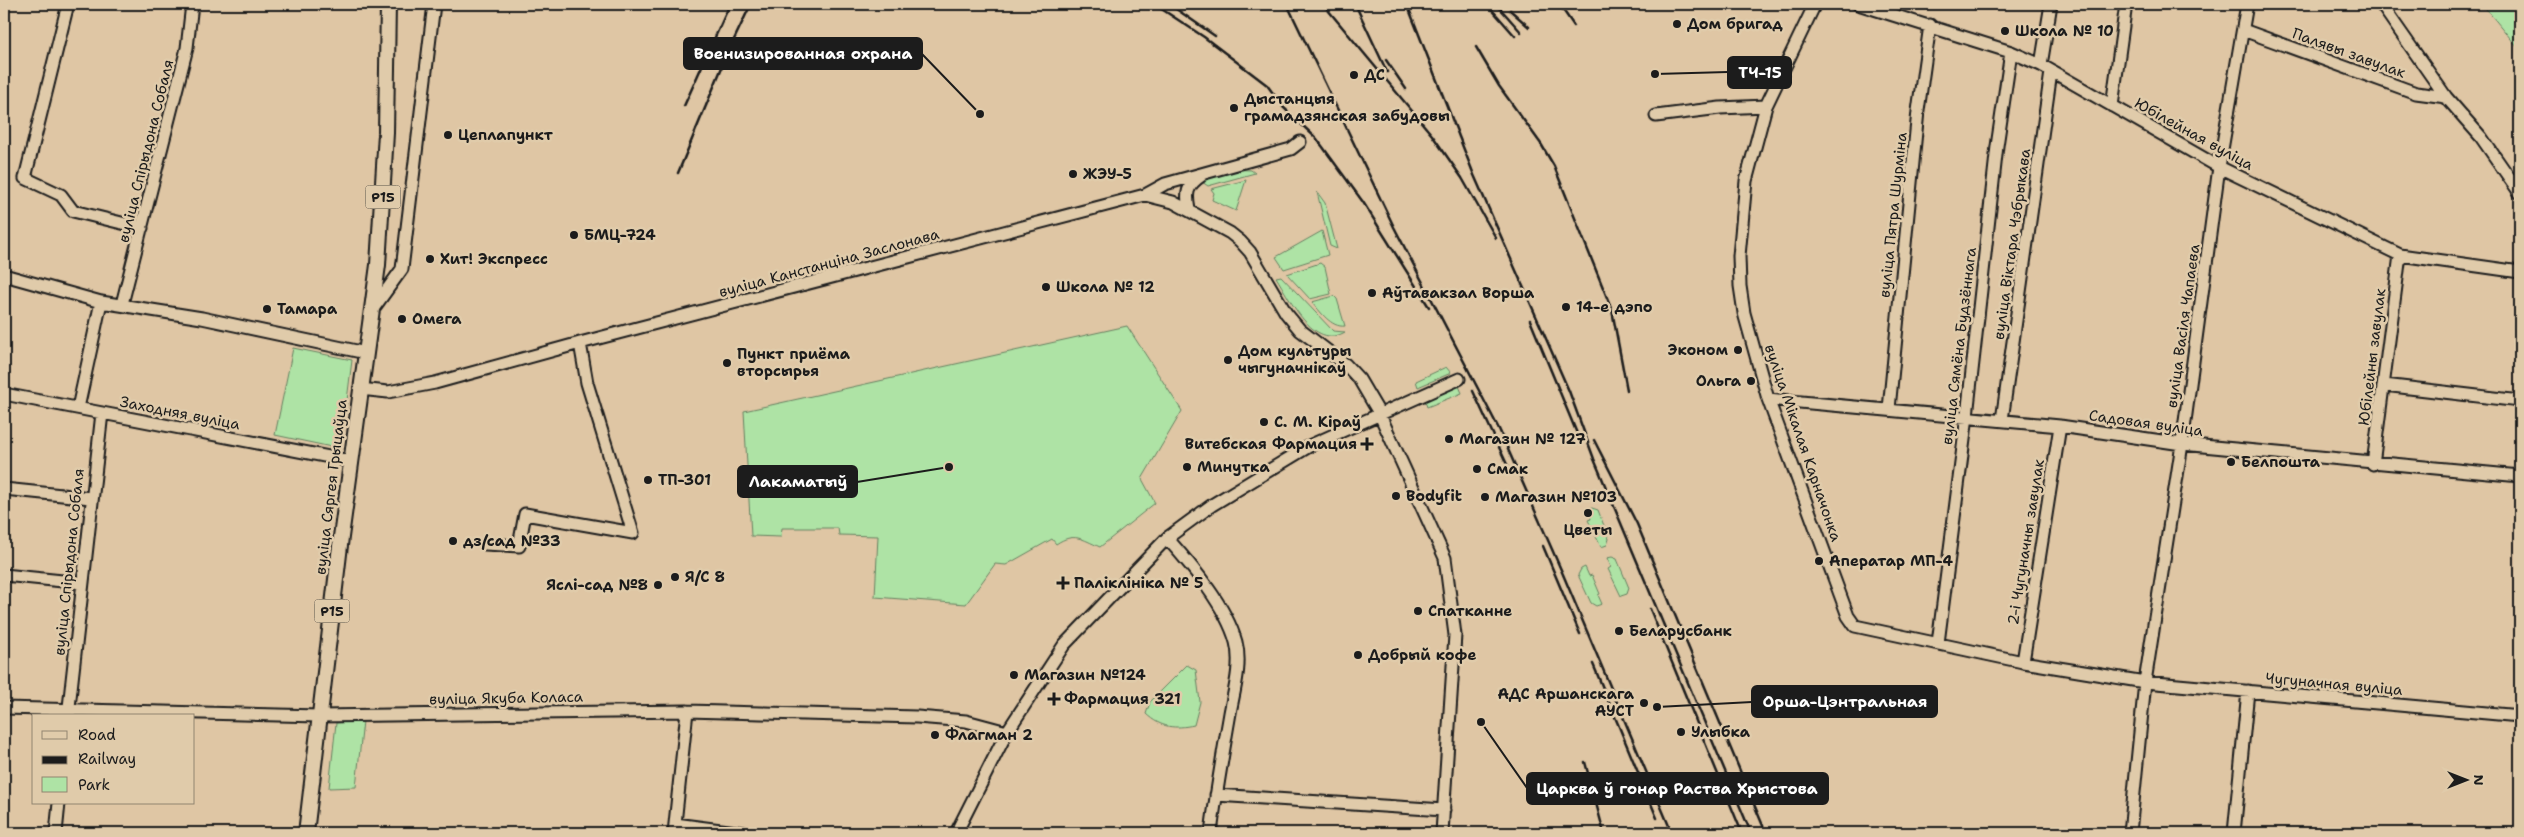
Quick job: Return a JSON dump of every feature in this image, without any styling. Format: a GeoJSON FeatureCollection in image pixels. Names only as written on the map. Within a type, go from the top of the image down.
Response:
{"type":"FeatureCollection","features":[{"type":"Feature","properties":{"kind":"main road","name":"вуліца Сяргея Грыцаўца"},"geometry":{"type":"LineString","coordinates":[[306,833],[350,461],[373,309],[385,162],[388,4]]}},
{"type":"Feature","properties":{"kind":"street"},"geometry":{"type":"LineString","coordinates":[[68,4],[25,178],[61,195],[73,211],[142,228]]}},
{"type":"Feature","properties":{"kind":"street","name":"вуліца Спірыдона Собаля"},"geometry":{"type":"LineString","coordinates":[[122,304],[187,48],[192,4]]}},
{"type":"Feature","properties":{"kind":"street"},"geometry":{"type":"LineString","coordinates":[[373,309],[402,269],[434,4]]}},
{"type":"Feature","properties":{"kind":"street","name":"вуліца Мікалая Карначонка"},"geometry":{"type":"LineString","coordinates":[[1815,4],[1766,106],[1746,181],[1739,262],[1740,286],[1744,313],[1768,399],[1848,616],[1860,628]]}},
{"type":"Feature","properties":{"kind":"street","name":"Юбілейная вуліца"},"geometry":{"type":"LineString","coordinates":[[1858,4],[1930,25],[2011,52],[2041,65],[2219,166],[2400,255],[2520,272]]}},
{"type":"Feature","properties":{"kind":"street"},"geometry":{"type":"LineString","coordinates":[[2041,65],[2050,4]]}},
{"type":"Feature","properties":{"kind":"street"},"geometry":{"type":"LineString","coordinates":[[2112,106],[2126,4]]}},
{"type":"Feature","properties":{"kind":"street","name":"вуліца Васіля Чапаева"},"geometry":{"type":"LineString","coordinates":[[2145,682],[2182,444],[2219,166],[2248,4]]}},
{"type":"Feature","properties":{"kind":"street"},"geometry":{"type":"LineString","coordinates":[[2381,4],[2446,97],[2481,137],[2520,193]]}},
{"type":"Feature","properties":{"kind":"street","name":"вуліца Пятра Шурміна"},"geometry":{"type":"LineString","coordinates":[[1889,409],[1918,111],[1930,25]]}},
{"type":"Feature","properties":{"kind":"street","name":"Палявы завулак"},"geometry":{"type":"LineString","coordinates":[[2243,30],[2416,93],[2446,97]]}},
{"type":"Feature","properties":{"kind":"street","name":"вуліца Сямёна Будзённага"},"geometry":{"type":"LineString","coordinates":[[1938,643],[1967,416],[1997,146],[2011,52]]}},
{"type":"Feature","properties":{"kind":"street","name":"вуліца Віктара Чэбрыкава"},"geometry":{"type":"LineString","coordinates":[[2002,420],[2051,72]]}},
{"type":"Feature","properties":{"kind":"street"},"geometry":{"type":"LineString","coordinates":[[1656,116],[1720,108],[1766,106]]}},
{"type":"Feature","properties":{"kind":"street","name":"вуліца Канстанціна Заслонава"},"geometry":{"type":"LineString","coordinates":[[360,388],[388,392],[404,390],[1145,195],[1165,184],[1204,175],[1292,148],[1300,142]]}},
{"type":"Feature","properties":{"kind":"street"},"geometry":{"type":"LineString","coordinates":[[1189,210],[1186,198],[1189,187],[1204,175]]}},
{"type":"Feature","properties":{"kind":"street"},"geometry":{"type":"LineString","coordinates":[[1145,195],[1160,198],[1189,210],[1230,233],[1240,242],[1250,252],[1286,313],[1300,330],[1353,372],[1379,413],[1445,558],[1448,570],[1455,635],[1442,833]]}},
{"type":"Feature","properties":{"kind":"street","name":"Юбілейны завулак"},"geometry":{"type":"LineString","coordinates":[[2373,464],[2400,255]]}},
{"type":"Feature","properties":{"kind":"street"},"geometry":{"type":"LineString","coordinates":[[4,275],[101,302],[202,318],[366,353]]}},
{"type":"Feature","properties":{"kind":"street"},"geometry":{"type":"LineString","coordinates":[[78,408],[101,302]]}},
{"type":"Feature","properties":{"kind":"street"},"geometry":{"type":"LineString","coordinates":[[485,544],[519,546],[525,514],[633,533],[587,383],[580,343]]}},
{"type":"Feature","properties":{"kind":"street"},"geometry":{"type":"LineString","coordinates":[[956,833],[1007,732],[1064,645],[1168,538],[1251,479],[1317,442],[1459,379]]}},
{"type":"Feature","properties":{"kind":"street"},"geometry":{"type":"LineString","coordinates":[[2384,385],[2520,401]]}},
{"type":"Feature","properties":{"kind":"street","name":"Заходняя вуліца"},"geometry":{"type":"LineString","coordinates":[[4,394],[350,461]]}},
{"type":"Feature","properties":{"kind":"street","name":"Садовая вуліца"},"geometry":{"type":"LineString","coordinates":[[1768,399],[1967,416],[2060,426],[2182,444],[2373,464],[2520,476]]}},
{"type":"Feature","properties":{"kind":"street","name":"вуліца Спірыдона Собаля"},"geometry":{"type":"LineString","coordinates":[[68,713],[102,413]]}},
{"type":"Feature","properties":{"kind":"street","name":"2-і Чугуначны завулак"},"geometry":{"type":"LineString","coordinates":[[2023,662],[2060,426]]}},
{"type":"Feature","properties":{"kind":"street"},"geometry":{"type":"LineString","coordinates":[[4,489],[91,498]]}},
{"type":"Feature","properties":{"kind":"street"},"geometry":{"type":"LineString","coordinates":[[1168,538],[1216,602],[1230,626],[1237,644],[1238,660],[1235,686],[1211,833]]}},
{"type":"Feature","properties":{"kind":"street"},"geometry":{"type":"LineString","coordinates":[[4,575],[82,583]]}},
{"type":"Feature","properties":{"kind":"street","name":"Чугуначная вуліца"},"geometry":{"type":"LineString","coordinates":[[1860,628],[2023,662],[2145,682],[2520,716]]}},
{"type":"Feature","properties":{"kind":"street"},"geometry":{"type":"LineString","coordinates":[[2130,833],[2145,682]]}},
{"type":"Feature","properties":{"kind":"street"},"geometry":{"type":"LineString","coordinates":[[2234,833],[2248,691]]}},
{"type":"Feature","properties":{"kind":"street","name":"вуліца Якуба Коласа"},"geometry":{"type":"LineString","coordinates":[[4,708],[68,713],[152,714]]}},
{"type":"Feature","properties":{"kind":"street"},"geometry":{"type":"LineString","coordinates":[[687,711],[674,829],[744,833]]}},
{"type":"Feature","properties":{"kind":"street","name":"вуліца Якуба Коласа"},"geometry":{"type":"LineString","coordinates":[[195,715],[319,716],[687,711],[908,717],[966,721],[1007,732]]}},
{"type":"Feature","properties":{"kind":"street"},"geometry":{"type":"LineString","coordinates":[[1216,795],[1444,810]]}},
{"type":"Feature","properties":{"kind":"street"},"geometry":{"type":"LineString","coordinates":[[56,833],[59,804]]}},
{"type":"Feature","properties":{"kind":"green space"},"geometry":{"type":"Polygon","coordinates":[[[2482,4],[2520,4],[2520,50],[2482,4]]]}},
{"type":"Feature","properties":{"kind":"green space"},"geometry":{"type":"Polygon","coordinates":[[[1228,169],[1251,170],[1255,173],[1208,186],[1202,182],[1210,175],[1228,169]]]}},
{"type":"Feature","properties":{"kind":"green space"},"geometry":{"type":"Polygon","coordinates":[[[1246,180],[1236,211],[1212,200],[1214,193],[1211,189],[1246,180]]]}},
{"type":"Feature","properties":{"kind":"green space"},"geometry":{"type":"Polygon","coordinates":[[[1317,192],[1325,203],[1337,249],[1330,246],[1317,192]]]}},
{"type":"Feature","properties":{"kind":"green space"},"geometry":{"type":"Polygon","coordinates":[[[1322,231],[1328,255],[1284,269],[1276,257],[1322,231]]]}},
{"type":"Feature","properties":{"kind":"green space"},"geometry":{"type":"Polygon","coordinates":[[[1320,263],[1325,267],[1331,294],[1310,299],[1287,274],[1320,263]]]}},
{"type":"Feature","properties":{"kind":"green space"},"geometry":{"type":"Polygon","coordinates":[[[1281,276],[1333,331],[1345,332],[1333,336],[1323,335],[1313,329],[1296,309],[1276,277],[1281,276]]]}},
{"type":"Feature","properties":{"kind":"green space"},"geometry":{"type":"Polygon","coordinates":[[[1334,296],[1337,299],[1345,326],[1331,322],[1312,302],[1334,296]]]}},
{"type":"Feature","properties":{"kind":"green space"},"geometry":{"type":"Polygon","coordinates":[[[1127,326],[1182,411],[1142,479],[1155,503],[1100,547],[1078,538],[1068,538],[1056,544],[1052,539],[1006,565],[995,564],[966,604],[875,597],[878,536],[839,535],[838,528],[782,528],[781,537],[751,536],[744,411],[1127,326]]]}},
{"type":"Feature","properties":{"kind":"green space"},"geometry":{"type":"Polygon","coordinates":[[[293,348],[352,360],[341,449],[275,435],[293,348]]]}},
{"type":"Feature","properties":{"kind":"green space"},"geometry":{"type":"Polygon","coordinates":[[[1446,367],[1451,373],[1418,387],[1416,381],[1446,367]]]}},
{"type":"Feature","properties":{"kind":"green space"},"geometry":{"type":"Polygon","coordinates":[[[1459,386],[1462,393],[1427,407],[1425,401],[1459,386]]]}},
{"type":"Feature","properties":{"kind":"green space"},"geometry":{"type":"Polygon","coordinates":[[[1592,508],[1598,510],[1609,539],[1607,545],[1601,547],[1588,520],[1591,519],[1588,510],[1592,508]]]}},
{"type":"Feature","properties":{"kind":"green space"},"geometry":{"type":"Polygon","coordinates":[[[1607,558],[1617,559],[1629,588],[1627,594],[1621,596],[1608,569],[1611,567],[1607,558]]]}},
{"type":"Feature","properties":{"kind":"green space"},"geometry":{"type":"Polygon","coordinates":[[[1585,567],[1589,576],[1592,575],[1602,604],[1596,606],[1591,603],[1578,575],[1581,569],[1585,567]]]}},
{"type":"Feature","properties":{"kind":"green space"},"geometry":{"type":"Polygon","coordinates":[[[1187,665],[1196,670],[1200,702],[1194,725],[1174,727],[1163,725],[1146,714],[1150,702],[1187,665]]]}},
{"type":"Feature","properties":{"kind":"green space"},"geometry":{"type":"Polygon","coordinates":[[[363,721],[356,787],[329,788],[336,723],[363,721]]]}},
{"type":"Feature","properties":{"kind":"railway"},"geometry":{"type":"LineString","coordinates":[[684,106],[730,4]]}},
{"type":"Feature","properties":{"kind":"railway"},"geometry":{"type":"LineString","coordinates":[[678,173],[730,48],[751,4]]}},
{"type":"Feature","properties":{"kind":"railway"},"geometry":{"type":"LineString","coordinates":[[1154,4],[1204,37],[1267,85],[1283,107],[1317,139],[1363,202],[1429,307]]}},
{"type":"Feature","properties":{"kind":"railway"},"geometry":{"type":"LineString","coordinates":[[1169,4],[1215,36]]}},
{"type":"Feature","properties":{"kind":"railway"},"geometry":{"type":"LineString","coordinates":[[1287,4],[1394,227],[1499,429],[1562,572],[1672,833]]}},
{"type":"Feature","properties":{"kind":"railway"},"geometry":{"type":"LineString","coordinates":[[1323,4],[1432,135],[1462,178],[1496,238]]}},
{"type":"Feature","properties":{"kind":"railway"},"geometry":{"type":"LineString","coordinates":[[1407,4],[1474,175],[1569,391],[1594,459],[1751,833]]}},
{"type":"Feature","properties":{"kind":"railway"},"geometry":{"type":"LineString","coordinates":[[1487,4],[1515,36]]}},
{"type":"Feature","properties":{"kind":"railway"},"geometry":{"type":"LineString","coordinates":[[1559,4],[1574,26]]}},
{"type":"Feature","properties":{"kind":"railway"},"geometry":{"type":"LineString","coordinates":[[1498,6],[1521,32]]}},
{"type":"Feature","properties":{"kind":"railway"},"geometry":{"type":"LineString","coordinates":[[1357,8],[1387,72]]}},
{"type":"Feature","properties":{"kind":"railway"},"geometry":{"type":"LineString","coordinates":[[1510,10],[1529,27]]}},
{"type":"Feature","properties":{"kind":"railway"},"geometry":{"type":"LineString","coordinates":[[1476,47],[1499,86],[1541,144],[1554,166],[1612,310],[1627,390]]}},
{"type":"Feature","properties":{"kind":"railway"},"geometry":{"type":"LineString","coordinates":[[1386,60],[1406,89]]}},
{"type":"Feature","properties":{"kind":"railway"},"geometry":{"type":"LineString","coordinates":[[1530,320],[1578,436]]}},
{"type":"Feature","properties":{"kind":"railway"},"geometry":{"type":"LineString","coordinates":[[1473,391],[1510,471]]}},
{"type":"Feature","properties":{"kind":"railway"},"geometry":{"type":"LineString","coordinates":[[1594,440],[1637,524],[1766,833]]}},
{"type":"Feature","properties":{"kind":"railway"},"geometry":{"type":"LineString","coordinates":[[1543,546],[1580,634]]}},
{"type":"Feature","properties":{"kind":"railway"},"geometry":{"type":"LineString","coordinates":[[1650,609],[1742,833]]}},
{"type":"Feature","properties":{"kind":"railway"},"geometry":{"type":"LineString","coordinates":[[1593,664],[1657,818]]}},
{"type":"Feature","properties":{"kind":"railway"},"geometry":{"type":"LineString","coordinates":[[1585,762],[1604,833]]}},
{"type":"Feature","properties":{"kind":"place","name":"Дом бригад"},"geometry":{"type":"Point","coordinates":[1677,24]}},
{"type":"Feature","properties":{"kind":"place","name":"Школа № 10"},"geometry":{"type":"Point","coordinates":[2005,31]}},
{"type":"Feature","properties":{"kind":"place","name":"ТЧ-15"},"geometry":{"type":"Point","coordinates":[1655,74]}},
{"type":"Feature","properties":{"kind":"place","name":"ДС"},"geometry":{"type":"Point","coordinates":[1354,75]}},
{"type":"Feature","properties":{"kind":"place","name":"Дыстанцыя грамадзянская забудовы"},"geometry":{"type":"Point","coordinates":[1234,108]}},
{"type":"Feature","properties":{"kind":"place","name":"Военизированная охрана"},"geometry":{"type":"Point","coordinates":[980,114]}},
{"type":"Feature","properties":{"kind":"place","name":"Цеплапункт"},"geometry":{"type":"Point","coordinates":[448,135]}},
{"type":"Feature","properties":{"kind":"place","name":"ЖЭУ-5"},"geometry":{"type":"Point","coordinates":[1073,174]}},
{"type":"Feature","properties":{"kind":"place","name":"БМЦ-724"},"geometry":{"type":"Point","coordinates":[574,235]}},
{"type":"Feature","properties":{"kind":"place","name":"Хит! Экспресс"},"geometry":{"type":"Point","coordinates":[430,259]}},
{"type":"Feature","properties":{"kind":"place","name":"Школа № 12"},"geometry":{"type":"Point","coordinates":[1046,287]}},
{"type":"Feature","properties":{"kind":"place","name":"Аўтавакзал Ворша"},"geometry":{"type":"Point","coordinates":[1372,293]}},
{"type":"Feature","properties":{"kind":"place","name":"14-е дэпо"},"geometry":{"type":"Point","coordinates":[1566,307]}},
{"type":"Feature","properties":{"kind":"place","name":"Тамара"},"geometry":{"type":"Point","coordinates":[267,309]}},
{"type":"Feature","properties":{"kind":"place","name":"Омега"},"geometry":{"type":"Point","coordinates":[402,319]}},
{"type":"Feature","properties":{"kind":"place","name":"Эконом"},"geometry":{"type":"Point","coordinates":[1738,350]}},
{"type":"Feature","properties":{"kind":"place","name":"Дом культуры чыгуначнікаў"},"geometry":{"type":"Point","coordinates":[1228,360]}},
{"type":"Feature","properties":{"kind":"place","name":"Пункт приёма вторсырья"},"geometry":{"type":"Point","coordinates":[727,363]}},
{"type":"Feature","properties":{"kind":"place","name":"Ольга"},"geometry":{"type":"Point","coordinates":[1751,381]}},
{"type":"Feature","properties":{"kind":"place","name":"С. М. Кіраў"},"geometry":{"type":"Point","coordinates":[1264,422]}},
{"type":"Feature","properties":{"kind":"place","name":"Магазин № 127"},"geometry":{"type":"Point","coordinates":[1449,439]}},
{"type":"Feature","properties":{"kind":"place","name":"Витебская Фармация"},"geometry":{"type":"Point","coordinates":[1367,444]}},
{"type":"Feature","properties":{"kind":"place","name":"Белпошта"},"geometry":{"type":"Point","coordinates":[2231,462]}},
{"type":"Feature","properties":{"kind":"place","name":"Лакаматыў"},"geometry":{"type":"Point","coordinates":[949,467]}},
{"type":"Feature","properties":{"kind":"place","name":"Минутка"},"geometry":{"type":"Point","coordinates":[1187,467]}},
{"type":"Feature","properties":{"kind":"place","name":"Смак"},"geometry":{"type":"Point","coordinates":[1477,469]}},
{"type":"Feature","properties":{"kind":"place","name":"ТП-301"},"geometry":{"type":"Point","coordinates":[648,480]}},
{"type":"Feature","properties":{"kind":"place","name":"Bodyfit"},"geometry":{"type":"Point","coordinates":[1396,496]}},
{"type":"Feature","properties":{"kind":"place","name":"Магазин №103"},"geometry":{"type":"Point","coordinates":[1485,497]}},
{"type":"Feature","properties":{"kind":"place","name":"Цветы"},"geometry":{"type":"Point","coordinates":[1588,513]}},
{"type":"Feature","properties":{"kind":"place","name":"дз/сад №33"},"geometry":{"type":"Point","coordinates":[453,541]}},
{"type":"Feature","properties":{"kind":"place","name":"Аператар МП-4"},"geometry":{"type":"Point","coordinates":[1819,561]}},
{"type":"Feature","properties":{"kind":"place","name":"Я/С 8"},"geometry":{"type":"Point","coordinates":[675,577]}},
{"type":"Feature","properties":{"kind":"place","name":"Паліклініка № 5"},"geometry":{"type":"Point","coordinates":[1063,583]}},
{"type":"Feature","properties":{"kind":"place","name":"Яслі-сад №8"},"geometry":{"type":"Point","coordinates":[658,585]}},
{"type":"Feature","properties":{"kind":"place","name":"Спатканне"},"geometry":{"type":"Point","coordinates":[1418,611]}},
{"type":"Feature","properties":{"kind":"place","name":"Беларусбанк"},"geometry":{"type":"Point","coordinates":[1619,631]}},
{"type":"Feature","properties":{"kind":"place","name":"Добрый кофе"},"geometry":{"type":"Point","coordinates":[1358,655]}},
{"type":"Feature","properties":{"kind":"place","name":"Магазин №124"},"geometry":{"type":"Point","coordinates":[1014,675]}},
{"type":"Feature","properties":{"kind":"place","name":"Фармация 321"},"geometry":{"type":"Point","coordinates":[1054,699]}},
{"type":"Feature","properties":{"kind":"place","name":"АДС Аршанскага АУСТ"},"geometry":{"type":"Point","coordinates":[1644,703]}},
{"type":"Feature","properties":{"kind":"place","name":"Орша-Цэнтральная"},"geometry":{"type":"Point","coordinates":[1657,707]}},
{"type":"Feature","properties":{"kind":"place","name":"Царква ў гонар Раства Хрыстова"},"geometry":{"type":"Point","coordinates":[1481,722]}},
{"type":"Feature","properties":{"kind":"place","name":"Улыбка"},"geometry":{"type":"Point","coordinates":[1681,732]}},
{"type":"Feature","properties":{"kind":"place","name":"Флагман 2"},"geometry":{"type":"Point","coordinates":[935,735]}}]}
